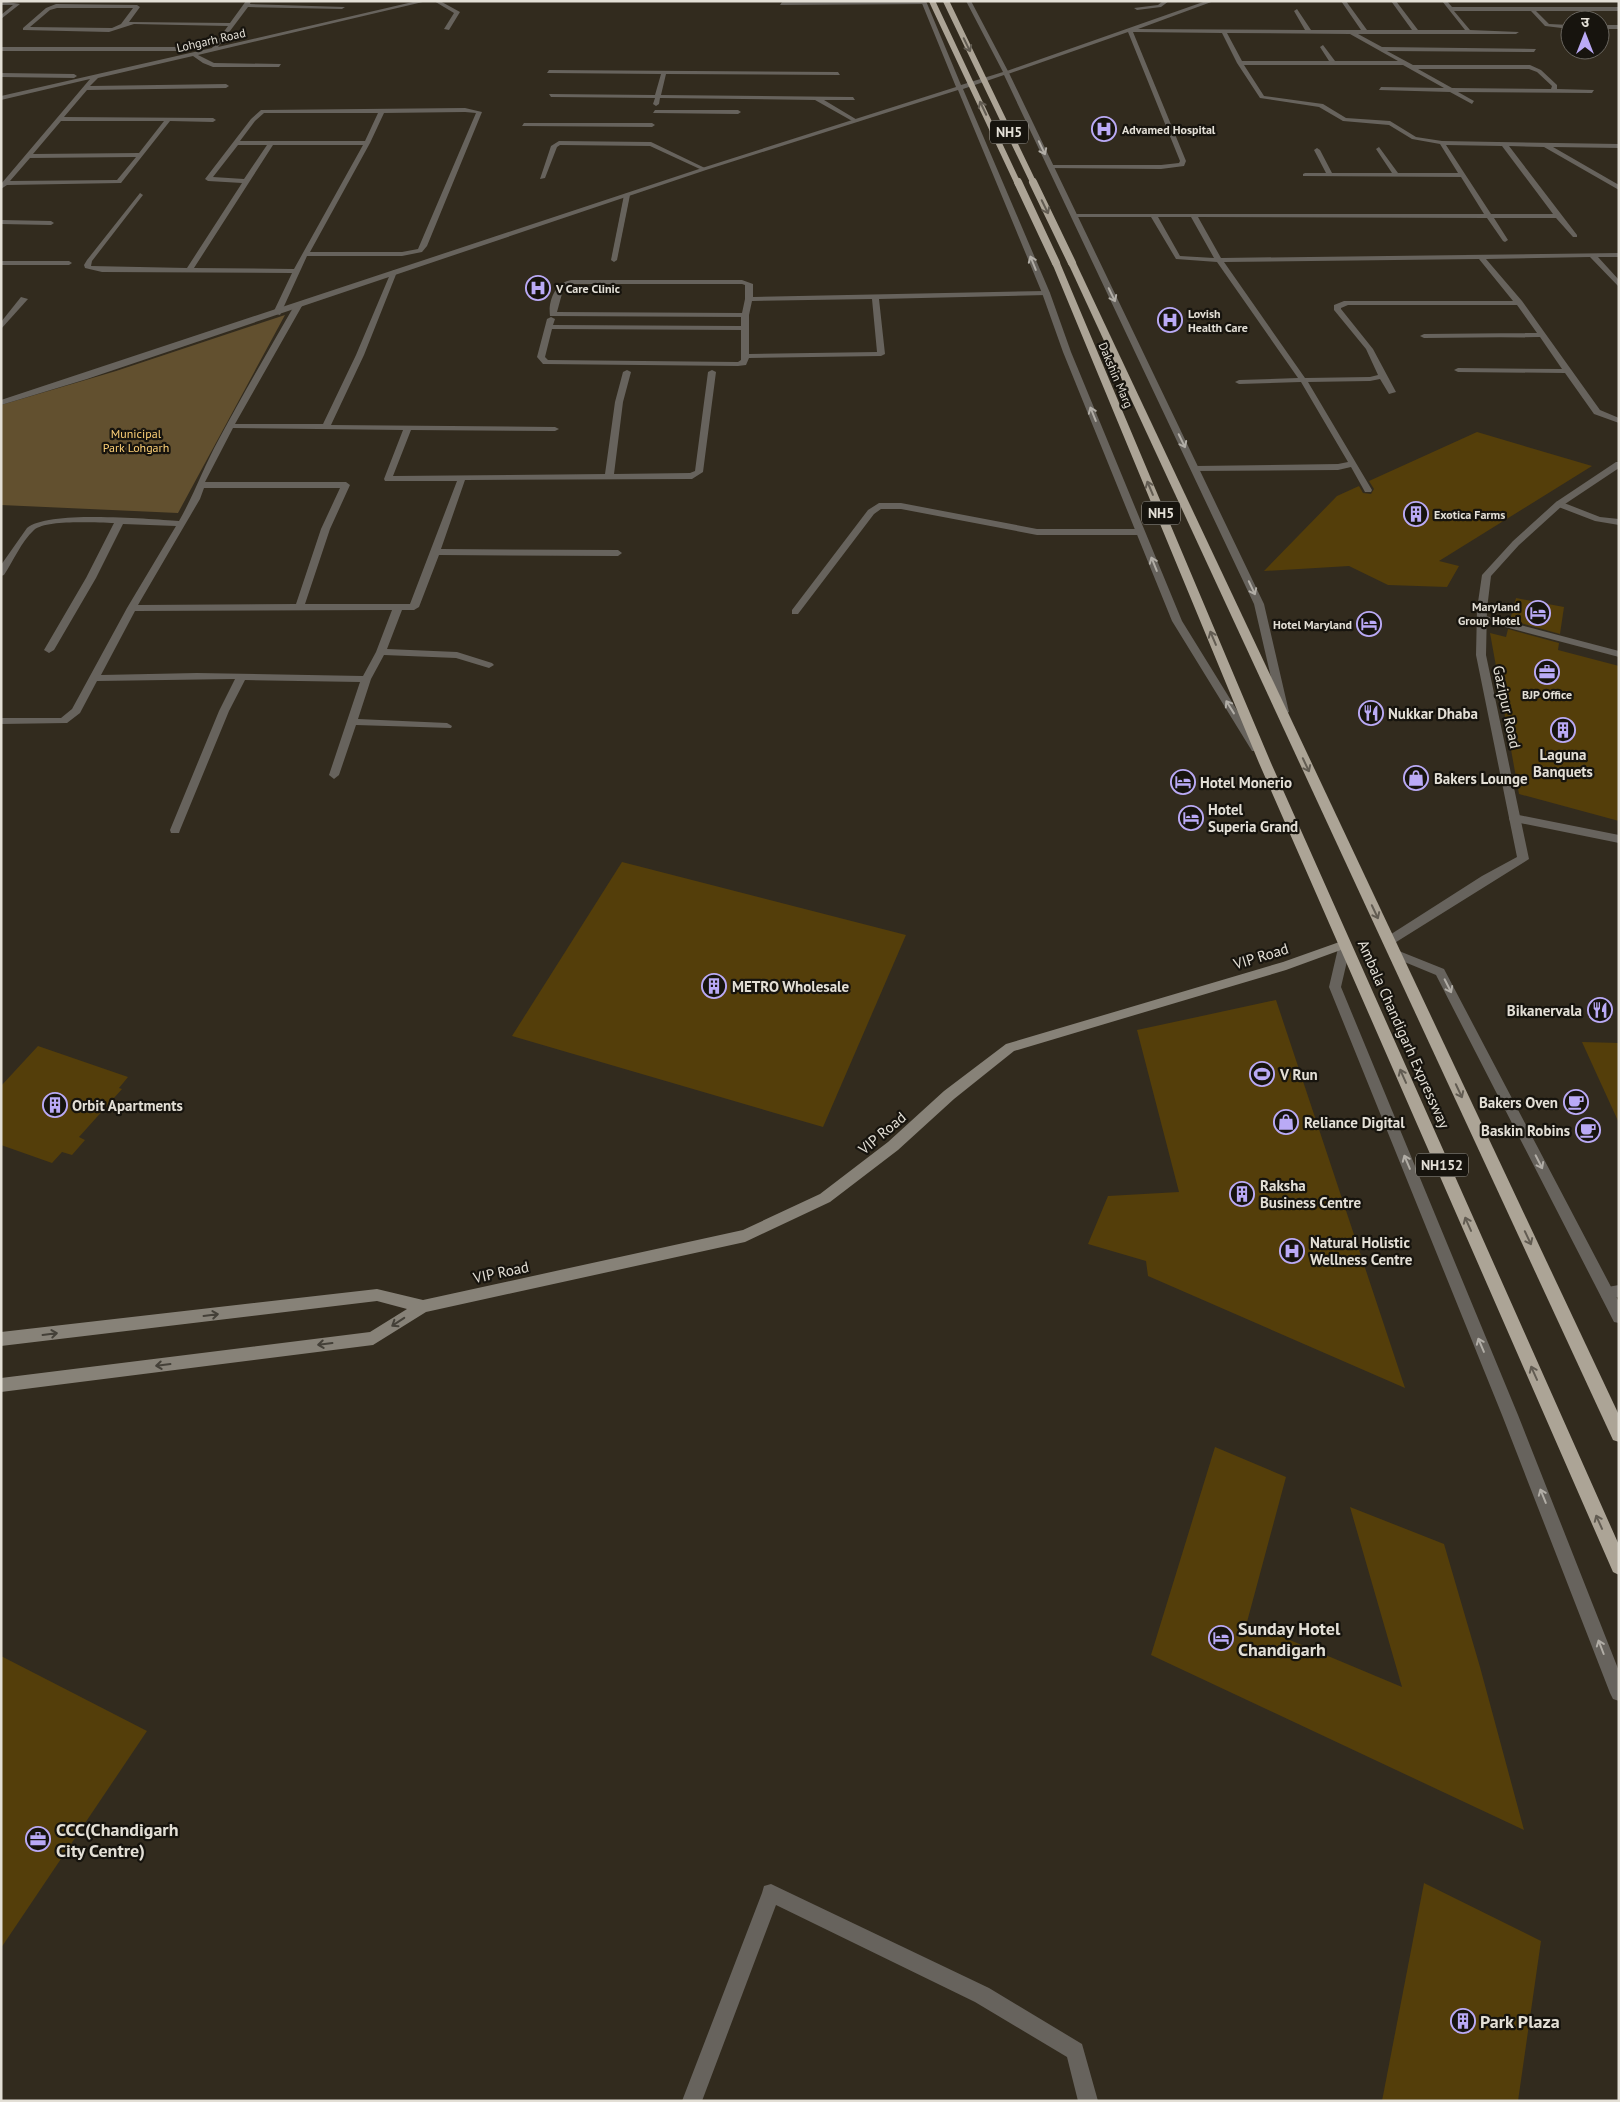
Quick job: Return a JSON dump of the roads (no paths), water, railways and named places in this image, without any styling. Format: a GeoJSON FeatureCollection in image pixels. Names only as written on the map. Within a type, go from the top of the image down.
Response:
{"type":"FeatureCollection","features":[{"type":"Feature","properties":{"kind":"highway","name":"Dakshin Marg"},"geometry":{"type":"LineString","coordinates":[[932,1],[1056,263],[1265,764]]}},
{"type":"Feature","properties":{"kind":"highway","name":"NH5"},"geometry":{"type":"LineString","coordinates":[[946,1],[1072,263],[1286,721]]}},
{"type":"Feature","properties":{"kind":"highway","name":"Ambala Chandigarh Expressway"},"geometry":{"type":"LineString","coordinates":[[1286,721],[1619,1434]]}},
{"type":"Feature","properties":{"kind":"highway","name":"Ambala Chandigarh Expressway"},"geometry":{"type":"LineString","coordinates":[[1265,764],[1619,1566]]}},
{"type":"Feature","properties":{"kind":"main road","name":"VIP Road"},"geometry":{"type":"LineString","coordinates":[[423,1306],[745,1236],[825,1198],[894,1146],[949,1096],[1010,1047],[1286,966],[1345,944]]}},
{"type":"Feature","properties":{"kind":"main road"},"geometry":{"type":"LineString","coordinates":[[1,1339],[377,1295],[423,1306]]}},
{"type":"Feature","properties":{"kind":"main road"},"geometry":{"type":"LineString","coordinates":[[1,1385],[373,1338],[423,1306]]}},
{"type":"Feature","properties":{"kind":"street","name":"Lohgarh Road"},"geometry":{"type":"LineString","coordinates":[[1,98],[400,4],[425,1]]}},
{"type":"Feature","properties":{"kind":"street"},"geometry":{"type":"LineString","coordinates":[[436,1],[457,12],[447,29]]}},
{"type":"Feature","properties":{"kind":"street","name":"Dakshin Marg"},"geometry":{"type":"LineString","coordinates":[[968,1],[1006,73],[1259,604],[1286,721]]}},
{"type":"Feature","properties":{"kind":"street"},"geometry":{"type":"LineString","coordinates":[[1133,1],[1140,16]]}},
{"type":"Feature","properties":{"kind":"street"},"geometry":{"type":"LineString","coordinates":[[1130,30],[1140,16],[1167,1]]}},
{"type":"Feature","properties":{"kind":"street"},"geometry":{"type":"LineString","coordinates":[[1140,16],[1212,1]]}},
{"type":"Feature","properties":{"kind":"street"},"geometry":{"type":"LineString","coordinates":[[1343,1],[1365,32]]}},
{"type":"Feature","properties":{"kind":"street"},"geometry":{"type":"LineString","coordinates":[[1393,1],[1417,33]]}},
{"type":"Feature","properties":{"kind":"street"},"geometry":{"type":"LineString","coordinates":[[1444,1],[1470,32]]}},
{"type":"Feature","properties":{"kind":"street"},"geometry":{"type":"LineString","coordinates":[[1605,1],[1616,10]]}},
{"type":"Feature","properties":{"kind":"street"},"geometry":{"type":"LineString","coordinates":[[1,3],[17,4],[1,18]]}},
{"type":"Feature","properties":{"kind":"street"},"geometry":{"type":"LineString","coordinates":[[214,49],[247,3],[342,7]]}},
{"type":"Feature","properties":{"kind":"street"},"geometry":{"type":"LineString","coordinates":[[782,4],[923,3]]}},
{"type":"Feature","properties":{"kind":"street","name":"NH152"},"geometry":{"type":"LineString","coordinates":[[923,3],[960,86],[1046,293],[1067,352],[1177,621],[1265,764]]}},
{"type":"Feature","properties":{"kind":"street"},"geometry":{"type":"LineString","coordinates":[[124,24],[137,7],[56,6],[48,9],[25,29],[109,30],[134,22],[232,25]]}},
{"type":"Feature","properties":{"kind":"street"},"geometry":{"type":"LineString","coordinates":[[1450,9],[1616,10]]}},
{"type":"Feature","properties":{"kind":"street"},"geometry":{"type":"LineString","coordinates":[[1532,9],[1547,25],[1560,26]]}},
{"type":"Feature","properties":{"kind":"street"},"geometry":{"type":"LineString","coordinates":[[1297,11],[1309,32]]}},
{"type":"Feature","properties":{"kind":"street"},"geometry":{"type":"LineString","coordinates":[[1050,167],[1161,168],[1182,165],[1183,162],[1130,30]]}},
{"type":"Feature","properties":{"kind":"street"},"geometry":{"type":"LineString","coordinates":[[1,402],[93,374],[704,169],[960,86],[1006,73],[1130,30],[1417,33],[1516,32]]}},
{"type":"Feature","properties":{"kind":"street"},"geometry":{"type":"LineString","coordinates":[[1224,31],[1240,62],[1262,97],[1265,98],[1321,105],[1345,120],[1390,123],[1414,138],[1442,143],[1619,146]]}},
{"type":"Feature","properties":{"kind":"street"},"geometry":{"type":"LineString","coordinates":[[1351,32],[1472,102]]}},
{"type":"Feature","properties":{"kind":"street"},"geometry":{"type":"LineString","coordinates":[[1323,47],[1333,63]]}},
{"type":"Feature","properties":{"kind":"street"},"geometry":{"type":"LineString","coordinates":[[1,48],[185,49],[196,53],[205,62],[213,64],[279,65]]}},
{"type":"Feature","properties":{"kind":"street"},"geometry":{"type":"LineString","coordinates":[[1380,49],[1534,50]]}},
{"type":"Feature","properties":{"kind":"street"},"geometry":{"type":"LineString","coordinates":[[1240,62],[1406,64]]}},
{"type":"Feature","properties":{"kind":"street"},"geometry":{"type":"LineString","coordinates":[[1412,67],[1530,67],[1536,69],[1555,86],[1554,91]]}},
{"type":"Feature","properties":{"kind":"street"},"geometry":{"type":"LineString","coordinates":[[548,72],[838,74]]}},
{"type":"Feature","properties":{"kind":"street"},"geometry":{"type":"LineString","coordinates":[[651,134],[664,72]]}},
{"type":"Feature","properties":{"kind":"street"},"geometry":{"type":"LineString","coordinates":[[1,75],[96,76]]}},
{"type":"Feature","properties":{"kind":"street"},"geometry":{"type":"LineString","coordinates":[[3,185],[96,76]]}},
{"type":"Feature","properties":{"kind":"street"},"geometry":{"type":"LineString","coordinates":[[85,88],[226,86]]}},
{"type":"Feature","properties":{"kind":"street"},"geometry":{"type":"LineString","coordinates":[[1381,89],[1592,91]]}},
{"type":"Feature","properties":{"kind":"street"},"geometry":{"type":"LineString","coordinates":[[1,105],[10,96]]}},
{"type":"Feature","properties":{"kind":"street"},"geometry":{"type":"LineString","coordinates":[[551,96],[853,99]]}},
{"type":"Feature","properties":{"kind":"street"},"geometry":{"type":"LineString","coordinates":[[816,99],[856,121]]}},
{"type":"Feature","properties":{"kind":"street"},"geometry":{"type":"LineString","coordinates":[[246,181],[208,179],[253,120],[263,112],[465,110],[479,112],[424,246],[420,251],[402,254],[305,254]]}},
{"type":"Feature","properties":{"kind":"street"},"geometry":{"type":"LineString","coordinates":[[278,313],[305,254],[382,111]]}},
{"type":"Feature","properties":{"kind":"street"},"geometry":{"type":"LineString","coordinates":[[655,112],[738,112]]}},
{"type":"Feature","properties":{"kind":"street"},"geometry":{"type":"LineString","coordinates":[[59,119],[214,120]]}},
{"type":"Feature","properties":{"kind":"street"},"geometry":{"type":"LineString","coordinates":[[3,185],[119,182],[168,120]]}},
{"type":"Feature","properties":{"kind":"street"},"geometry":{"type":"LineString","coordinates":[[524,125],[651,134],[704,169]]}},
{"type":"Feature","properties":{"kind":"street"},"geometry":{"type":"LineString","coordinates":[[542,178],[556,144],[651,134]]}},
{"type":"Feature","properties":{"kind":"street"},"geometry":{"type":"LineString","coordinates":[[190,269],[272,142]]}},
{"type":"Feature","properties":{"kind":"street"},"geometry":{"type":"LineString","coordinates":[[236,143],[367,142]]}},
{"type":"Feature","properties":{"kind":"street"},"geometry":{"type":"LineString","coordinates":[[1442,143],[1505,240]]}},
{"type":"Feature","properties":{"kind":"street"},"geometry":{"type":"LineString","coordinates":[[1504,144],[1575,236]]}},
{"type":"Feature","properties":{"kind":"street"},"geometry":{"type":"LineString","coordinates":[[1545,146],[1619,188]]}},
{"type":"Feature","properties":{"kind":"street"},"geometry":{"type":"LineString","coordinates":[[1380,149],[1396,175]]}},
{"type":"Feature","properties":{"kind":"street"},"geometry":{"type":"LineString","coordinates":[[1317,150],[1330,175]]}},
{"type":"Feature","properties":{"kind":"street"},"geometry":{"type":"LineString","coordinates":[[28,156],[141,155]]}},
{"type":"Feature","properties":{"kind":"street"},"geometry":{"type":"LineString","coordinates":[[1305,175],[1461,175]]}},
{"type":"Feature","properties":{"kind":"street"},"geometry":{"type":"LineString","coordinates":[[1,177],[11,177]]}},
{"type":"Feature","properties":{"kind":"street"},"geometry":{"type":"LineString","coordinates":[[140,195],[89,261],[88,268],[102,270],[297,271]]}},
{"type":"Feature","properties":{"kind":"street"},"geometry":{"type":"LineString","coordinates":[[614,260],[627,195]]}},
{"type":"Feature","properties":{"kind":"street"},"geometry":{"type":"LineString","coordinates":[[1074,215],[1558,216]]}},
{"type":"Feature","properties":{"kind":"street"},"geometry":{"type":"LineString","coordinates":[[1154,216],[1178,258],[1219,260],[1619,254]]}},
{"type":"Feature","properties":{"kind":"street"},"geometry":{"type":"LineString","coordinates":[[1194,216],[1219,260],[1303,380],[1368,490]]}},
{"type":"Feature","properties":{"kind":"street"},"geometry":{"type":"LineString","coordinates":[[1,222],[51,223]]}},
{"type":"Feature","properties":{"kind":"street"},"geometry":{"type":"LineString","coordinates":[[1592,255],[1619,285]]}},
{"type":"Feature","properties":{"kind":"street"},"geometry":{"type":"LineString","coordinates":[[1480,256],[1519,303],[1597,412],[1619,421]]}},
{"type":"Feature","properties":{"kind":"street"},"geometry":{"type":"LineString","coordinates":[[1,263],[69,263]]}},
{"type":"Feature","properties":{"kind":"street"},"geometry":{"type":"LineString","coordinates":[[325,428],[360,355],[394,272]]}},
{"type":"Feature","properties":{"kind":"street"},"geometry":{"type":"LineString","coordinates":[[565,282],[742,282],[749,284],[749,299],[745,315],[744,363],[546,362],[541,357],[560,286],[565,282]]}},
{"type":"Feature","properties":{"kind":"street"},"geometry":{"type":"LineString","coordinates":[[749,299],[1046,293]]}},
{"type":"Feature","properties":{"kind":"street"},"geometry":{"type":"LineString","coordinates":[[745,356],[881,354],[875,296]]}},
{"type":"Feature","properties":{"kind":"street"},"geometry":{"type":"LineString","coordinates":[[1,327],[24,300]]}},
{"type":"Feature","properties":{"kind":"street"},"geometry":{"type":"LineString","coordinates":[[1392,392],[1361,336],[1338,310],[1337,307],[1340,304],[1519,303]]}},
{"type":"Feature","properties":{"kind":"street"},"geometry":{"type":"LineString","coordinates":[[1,721],[63,721],[76,711],[132,608],[196,499],[200,485],[230,426],[298,306]]}},
{"type":"Feature","properties":{"kind":"street"},"geometry":{"type":"LineString","coordinates":[[553,314],[745,315]]}},
{"type":"Feature","properties":{"kind":"street"},"geometry":{"type":"LineString","coordinates":[[549,327],[746,328]]}},
{"type":"Feature","properties":{"kind":"street"},"geometry":{"type":"LineString","coordinates":[[1424,336],[1541,336]]}},
{"type":"Feature","properties":{"kind":"street"},"geometry":{"type":"LineString","coordinates":[[1458,370],[1566,371]]}},
{"type":"Feature","properties":{"kind":"street"},"geometry":{"type":"LineString","coordinates":[[609,478],[619,402],[627,372]]}},
{"type":"Feature","properties":{"kind":"street"},"geometry":{"type":"LineString","coordinates":[[408,428],[388,479],[692,476],[699,472],[712,372]]}},
{"type":"Feature","properties":{"kind":"street"},"geometry":{"type":"LineString","coordinates":[[1238,382],[1370,379],[1382,376]]}},
{"type":"Feature","properties":{"kind":"street"},"geometry":{"type":"LineString","coordinates":[[230,426],[555,429]]}},
{"type":"Feature","properties":{"kind":"street"},"geometry":{"type":"LineString","coordinates":[[1195,469],[1338,467],[1353,463]]}},
{"type":"Feature","properties":{"kind":"street","name":"Gazipur Road"},"geometry":{"type":"LineString","coordinates":[[1391,947],[1486,879],[1523,859],[1481,655],[1482,618],[1488,575],[1516,543],[1559,504],[1619,464]]}},
{"type":"Feature","properties":{"kind":"street"},"geometry":{"type":"LineString","coordinates":[[132,608],[414,607],[434,552],[449,520],[462,478]]}},
{"type":"Feature","properties":{"kind":"street"},"geometry":{"type":"LineString","coordinates":[[200,485],[346,485],[337,501],[312,566],[300,607]]}},
{"type":"Feature","properties":{"kind":"street"},"geometry":{"type":"LineString","coordinates":[[1559,504],[1598,519],[1619,522]]}},
{"type":"Feature","properties":{"kind":"street"},"geometry":{"type":"LineString","coordinates":[[795,612],[871,512],[879,506],[901,506],[1037,532],[1141,532]]}},
{"type":"Feature","properties":{"kind":"street"},"geometry":{"type":"LineString","coordinates":[[1,573],[28,532],[39,523],[120,521],[180,524]]}},
{"type":"Feature","properties":{"kind":"street"},"geometry":{"type":"LineString","coordinates":[[49,650],[91,578],[120,521]]}},
{"type":"Feature","properties":{"kind":"street"},"geometry":{"type":"LineString","coordinates":[[434,552],[618,554]]}},
{"type":"Feature","properties":{"kind":"street"},"geometry":{"type":"LineString","coordinates":[[334,775],[366,679],[381,652],[398,607]]}},
{"type":"Feature","properties":{"kind":"street"},"geometry":{"type":"LineString","coordinates":[[1482,618],[1619,654]]}},
{"type":"Feature","properties":{"kind":"street"},"geometry":{"type":"LineString","coordinates":[[381,652],[457,655],[489,665]]}},
{"type":"Feature","properties":{"kind":"street"},"geometry":{"type":"LineString","coordinates":[[95,678],[171,675],[241,678],[366,679]]}},
{"type":"Feature","properties":{"kind":"street"},"geometry":{"type":"LineString","coordinates":[[176,830],[224,710],[241,678]]}},
{"type":"Feature","properties":{"kind":"street"},"geometry":{"type":"LineString","coordinates":[[351,722],[447,726]]}},
{"type":"Feature","properties":{"kind":"street"},"geometry":{"type":"LineString","coordinates":[[1514,818],[1619,839]]}},
{"type":"Feature","properties":{"kind":"street"},"geometry":{"type":"LineString","coordinates":[[1345,944],[1335,987],[1510,1415],[1619,1693]]}},
{"type":"Feature","properties":{"kind":"street"},"geometry":{"type":"LineString","coordinates":[[1391,947],[1440,972],[1613,1292],[1619,1316]]}},
{"type":"Feature","properties":{"kind":"street"},"geometry":{"type":"LineString","coordinates":[[692,2101],[771,1893],[982,1995],[1075,2051],[1088,2101]]}},
{"type":"Feature","properties":{"kind":"place","name":"Advamed Hospital"},"geometry":{"type":"Point","coordinates":[1104,129]}},
{"type":"Feature","properties":{"kind":"place","name":"V Care Clinic"},"geometry":{"type":"Point","coordinates":[538,288]}},
{"type":"Feature","properties":{"kind":"place","name":"Lovish Health Care"},"geometry":{"type":"Point","coordinates":[1170,320]}},
{"type":"Feature","properties":{"kind":"place","name":"Exotica Farms"},"geometry":{"type":"Point","coordinates":[1416,514]}},
{"type":"Feature","properties":{"kind":"place","name":"Maryland Group Hotel"},"geometry":{"type":"Point","coordinates":[1538,613]}},
{"type":"Feature","properties":{"kind":"place","name":"Hotel Maryland"},"geometry":{"type":"Point","coordinates":[1369,624]}},
{"type":"Feature","properties":{"kind":"place","name":"BJP Office"},"geometry":{"type":"Point","coordinates":[1547,672]}},
{"type":"Feature","properties":{"kind":"place","name":"Nukkar Dhaba"},"geometry":{"type":"Point","coordinates":[1371,713]}},
{"type":"Feature","properties":{"kind":"place","name":"Laguna Banquets"},"geometry":{"type":"Point","coordinates":[1563,730]}},
{"type":"Feature","properties":{"kind":"place","name":"Bakers Lounge"},"geometry":{"type":"Point","coordinates":[1416,778]}},
{"type":"Feature","properties":{"kind":"place","name":"Hotel Monerio"},"geometry":{"type":"Point","coordinates":[1183,782]}},
{"type":"Feature","properties":{"kind":"place","name":"Hotel Superia Grand"},"geometry":{"type":"Point","coordinates":[1191,818]}},
{"type":"Feature","properties":{"kind":"place","name":"METRO Wholesale"},"geometry":{"type":"Point","coordinates":[714,986]}},
{"type":"Feature","properties":{"kind":"place","name":"Bikanervala"},"geometry":{"type":"Point","coordinates":[1600,1010]}},
{"type":"Feature","properties":{"kind":"place","name":"V Run"},"geometry":{"type":"Point","coordinates":[1262,1074]}},
{"type":"Feature","properties":{"kind":"place","name":"Bakers Oven"},"geometry":{"type":"Point","coordinates":[1576,1102]}},
{"type":"Feature","properties":{"kind":"place","name":"Orbit Apartments"},"geometry":{"type":"Point","coordinates":[55,1105]}},
{"type":"Feature","properties":{"kind":"place","name":"Reliance Digital"},"geometry":{"type":"Point","coordinates":[1286,1122]}},
{"type":"Feature","properties":{"kind":"place","name":"Baskin Robins"},"geometry":{"type":"Point","coordinates":[1588,1130]}},
{"type":"Feature","properties":{"kind":"place","name":"Raksha Business Centre"},"geometry":{"type":"Point","coordinates":[1242,1194]}},
{"type":"Feature","properties":{"kind":"place","name":"Natural Holistic Wellness Centre"},"geometry":{"type":"Point","coordinates":[1292,1251]}},
{"type":"Feature","properties":{"kind":"place","name":"Sunday Hotel Chandigarh"},"geometry":{"type":"Point","coordinates":[1221,1638]}},
{"type":"Feature","properties":{"kind":"place","name":"CCC(Chandigarh City Centre)"},"geometry":{"type":"Point","coordinates":[38,1839]}},
{"type":"Feature","properties":{"kind":"place","name":"Park Plaza"},"geometry":{"type":"Point","coordinates":[1463,2021]}},
{"type":"Feature","properties":{"kind":"park label","name":"Municipal Park Lohgarh"},"geometry":{"type":"Point","coordinates":[136,440]}}]}
